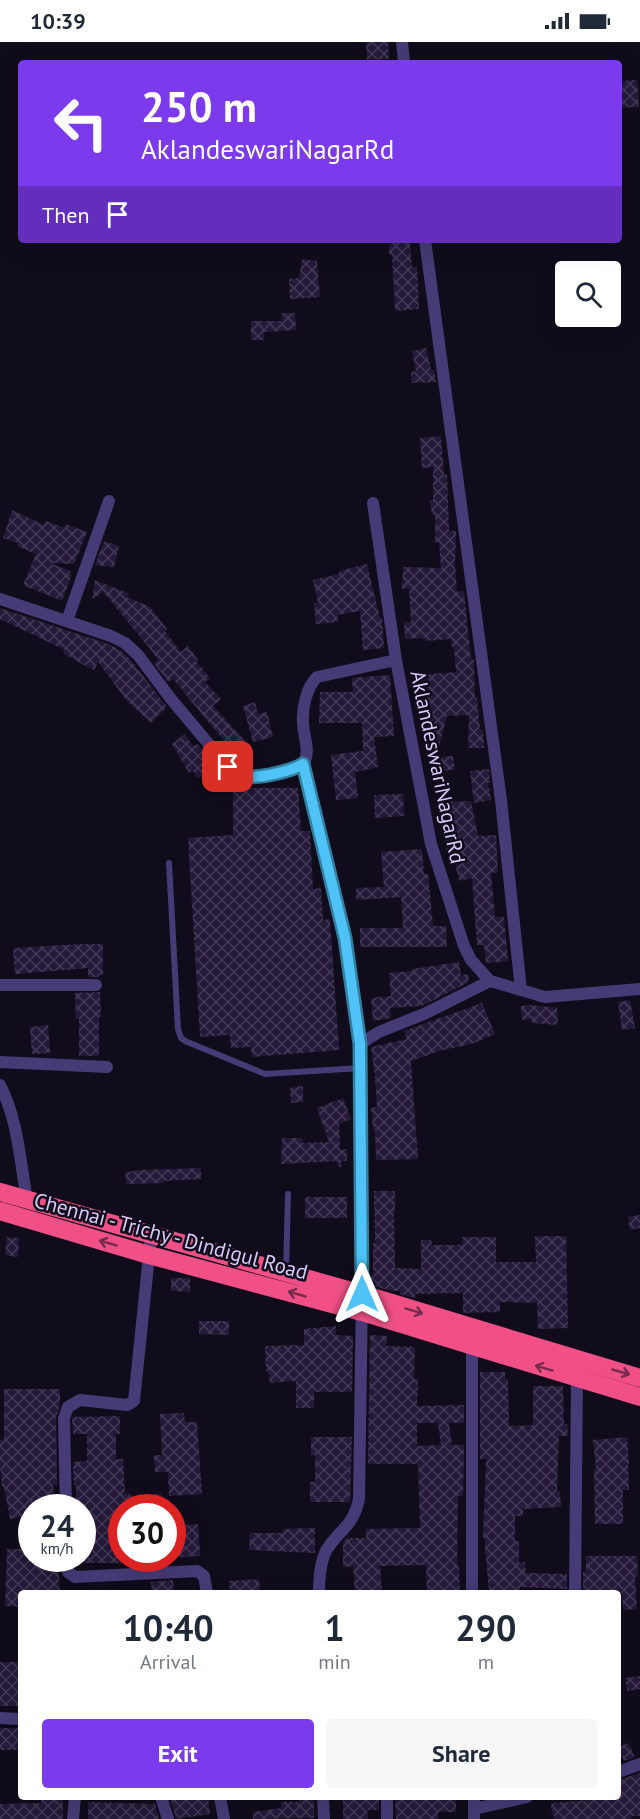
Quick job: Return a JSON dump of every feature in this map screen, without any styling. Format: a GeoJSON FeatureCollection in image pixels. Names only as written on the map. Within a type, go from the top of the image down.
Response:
{"type":"FeatureCollection","features":[{"type":"Feature","properties":{"kind":"highway","name":"Chennai - Trichy - Dindigul Road"},"geometry":{"type":"LineString","coordinates":[[14,1196],[362,1294],[640,1378]]}},
{"type":"Feature","properties":{"kind":"highway","name":"Chennai - Trichy - Dindigul Road"},"geometry":{"type":"LineString","coordinates":[[5,1213],[149,1255],[362,1312],[640,1397]]}},
{"type":"Feature","properties":{"kind":"street"},"geometry":{"type":"LineString","coordinates":[[402,42],[404,60]]}},
{"type":"Feature","properties":{"kind":"street"},"geometry":{"type":"LineString","coordinates":[[424,243],[500,788],[521,990]]}},
{"type":"Feature","properties":{"kind":"street"},"geometry":{"type":"LineString","coordinates":[[67,621],[109,501]]}},
{"type":"Feature","properties":{"kind":"street","name":"AklandeswariNagarRd"},"geometry":{"type":"LineString","coordinates":[[373,503],[396,660],[431,844],[464,946],[471,960],[496,983]]}},
{"type":"Feature","properties":{"kind":"street"},"geometry":{"type":"LineString","coordinates":[[0,599],[111,636],[125,643],[138,655],[171,699],[233,771],[251,777],[292,770],[303,764],[345,938],[360,1044],[361,1068],[360,1499],[349,1525],[327,1550],[322,1562],[319,1590]]}},
{"type":"Feature","properties":{"kind":"street","name":"AklandeswariNagarRd"},"geometry":{"type":"LineString","coordinates":[[303,764],[307,752],[303,722],[304,706],[311,683],[317,676],[396,660]]}},
{"type":"Feature","properties":{"kind":"street"},"geometry":{"type":"LineString","coordinates":[[360,1044],[379,1032],[496,983],[519,976]]}},
{"type":"Feature","properties":{"kind":"street"},"geometry":{"type":"LineString","coordinates":[[496,983],[545,997],[640,989]]}},
{"type":"Feature","properties":{"kind":"street"},"geometry":{"type":"LineString","coordinates":[[0,985],[96,985]]}},
{"type":"Feature","properties":{"kind":"street"},"geometry":{"type":"LineString","coordinates":[[0,1062],[107,1067]]}},
{"type":"Feature","properties":{"kind":"street"},"geometry":{"type":"LineString","coordinates":[[0,1085],[14,1123],[14,1196]]}},
{"type":"Feature","properties":{"kind":"street"},"geometry":{"type":"LineString","coordinates":[[66,1494],[64,1418],[68,1407],[80,1400],[128,1405],[134,1401],[151,1236]]}},
{"type":"Feature","properties":{"kind":"street"},"geometry":{"type":"LineString","coordinates":[[472,1346],[472,1590]]}},
{"type":"Feature","properties":{"kind":"street"},"geometry":{"type":"LineString","coordinates":[[575,1590],[577,1378]]}},
{"type":"Feature","properties":{"kind":"street"},"geometry":{"type":"LineString","coordinates":[[68,1572],[75,1577],[197,1571],[204,1576],[206,1590]]}},
{"type":"Feature","properties":{"kind":"street"},"geometry":{"type":"LineString","coordinates":[[0,1718],[18,1719]]}},
{"type":"Feature","properties":{"kind":"street"},"geometry":{"type":"LineString","coordinates":[[621,1771],[640,1764]]}},
{"type":"Feature","properties":{"kind":"street"},"geometry":{"type":"LineString","coordinates":[[73,1819],[75,1800]]}},
{"type":"Feature","properties":{"kind":"street"},"geometry":{"type":"LineString","coordinates":[[162,1800],[168,1819]]}},
{"type":"Feature","properties":{"kind":"street"},"geometry":{"type":"LineString","coordinates":[[221,1800],[224,1819]]}},
{"type":"Feature","properties":{"kind":"street"},"geometry":{"type":"LineString","coordinates":[[323,1800],[324,1819]]}},
{"type":"Feature","properties":{"kind":"street"},"geometry":{"type":"LineString","coordinates":[[387,1800],[387,1819]]}},
{"type":"Feature","properties":{"kind":"street"},"geometry":{"type":"LineString","coordinates":[[474,1808],[513,1800]]}},
{"type":"Feature","properties":{"kind":"lane"},"geometry":{"type":"LineString","coordinates":[[169,863],[178,1029],[181,1038],[265,1074],[361,1068]]}},
{"type":"Feature","properties":{"kind":"lane"},"geometry":{"type":"LineString","coordinates":[[286,1272],[288,1194]]}},
{"type":"Feature","properties":{"kind":"building"},"geometry":{"type":"Polygon","coordinates":[[[366,42],[388,42],[389,59],[367,60],[366,42]]]}},
{"type":"Feature","properties":{"kind":"building"},"geometry":{"type":"Polygon","coordinates":[[[637,80],[639,107],[622,108],[622,81],[637,80]]]}},
{"type":"Feature","properties":{"kind":"building"},"geometry":{"type":"Polygon","coordinates":[[[410,243],[412,267],[417,267],[419,309],[395,311],[392,255],[389,255],[389,244],[410,243]]]}},
{"type":"Feature","properties":{"kind":"building"},"geometry":{"type":"Polygon","coordinates":[[[302,259],[317,261],[320,297],[290,299],[289,279],[299,278],[302,259]]]}},
{"type":"Feature","properties":{"kind":"building"},"geometry":{"type":"Polygon","coordinates":[[[281,313],[295,313],[296,330],[264,332],[264,340],[251,340],[251,321],[282,321],[281,313]]]}},
{"type":"Feature","properties":{"kind":"building"},"geometry":{"type":"Polygon","coordinates":[[[426,348],[436,382],[412,383],[411,372],[416,371],[412,351],[426,348]]]}},
{"type":"Feature","properties":{"kind":"building"},"geometry":{"type":"Polygon","coordinates":[[[441,436],[444,475],[447,475],[449,531],[456,531],[457,592],[464,591],[471,660],[474,660],[475,698],[477,698],[480,730],[483,730],[484,748],[468,748],[469,715],[447,716],[436,757],[453,756],[455,769],[431,773],[428,747],[423,745],[431,717],[425,718],[424,693],[420,693],[418,675],[456,672],[454,648],[452,648],[451,639],[425,641],[425,638],[405,639],[404,622],[411,622],[409,589],[402,589],[403,567],[441,568],[439,542],[435,542],[435,515],[432,515],[430,500],[433,500],[433,467],[422,468],[420,438],[441,436]]]}},
{"type":"Feature","properties":{"kind":"building"},"geometry":{"type":"Polygon","coordinates":[[[12,510],[44,525],[46,521],[65,528],[66,524],[87,532],[74,564],[50,563],[71,571],[69,574],[72,574],[62,601],[23,585],[36,554],[17,546],[18,543],[3,538],[12,510]]]}},
{"type":"Feature","properties":{"kind":"building"},"geometry":{"type":"Polygon","coordinates":[[[104,541],[119,546],[114,567],[95,565],[104,541]]]}},
{"type":"Feature","properties":{"kind":"building"},"geometry":{"type":"Polygon","coordinates":[[[367,564],[380,618],[382,618],[384,648],[363,650],[360,611],[337,615],[338,622],[316,624],[314,603],[318,603],[313,580],[367,564]]]}},
{"type":"Feature","properties":{"kind":"building"},"geometry":{"type":"Polygon","coordinates":[[[94,580],[128,593],[127,597],[150,607],[181,652],[188,646],[198,660],[196,661],[210,678],[205,682],[221,699],[213,706],[251,747],[238,758],[173,679],[168,682],[154,663],[158,660],[151,650],[103,592],[92,600],[94,580]]]}},
{"type":"Feature","properties":{"kind":"building"},"geometry":{"type":"Polygon","coordinates":[[[0,608],[120,650],[129,658],[167,707],[151,723],[127,701],[98,662],[94,670],[63,653],[65,650],[0,619],[0,608]]]}},
{"type":"Feature","properties":{"kind":"building"},"geometry":{"type":"Polygon","coordinates":[[[390,675],[394,736],[374,737],[378,767],[355,772],[358,798],[336,800],[331,755],[363,751],[362,723],[319,723],[320,692],[353,692],[352,678],[390,675]]]}},
{"type":"Feature","properties":{"kind":"building"},"geometry":{"type":"Polygon","coordinates":[[[255,702],[258,714],[267,712],[273,737],[253,742],[243,706],[255,702]]]}},
{"type":"Feature","properties":{"kind":"building"},"geometry":{"type":"Polygon","coordinates":[[[185,734],[193,746],[198,744],[215,769],[197,778],[193,771],[189,773],[172,744],[185,734]]]}},
{"type":"Feature","properties":{"kind":"building"},"geometry":{"type":"Polygon","coordinates":[[[489,769],[490,783],[488,783],[491,800],[474,803],[470,771],[489,769]]]}},
{"type":"Feature","properties":{"kind":"building"},"geometry":{"type":"Polygon","coordinates":[[[233,788],[298,788],[301,831],[310,831],[313,889],[321,888],[323,920],[330,919],[339,1050],[252,1057],[251,1047],[231,1048],[230,1035],[200,1037],[188,838],[233,835],[233,788]]]}},
{"type":"Feature","properties":{"kind":"building"},"geometry":{"type":"Polygon","coordinates":[[[403,794],[404,816],[375,818],[374,795],[403,794]]]}},
{"type":"Feature","properties":{"kind":"building"},"geometry":{"type":"Polygon","coordinates":[[[471,801],[478,836],[496,835],[498,872],[491,873],[495,917],[504,917],[508,961],[486,963],[484,945],[477,945],[472,878],[459,881],[452,851],[447,852],[442,829],[445,828],[443,802],[471,801]]]}},
{"type":"Feature","properties":{"kind":"building"},"geometry":{"type":"Polygon","coordinates":[[[422,849],[424,874],[428,874],[433,926],[446,926],[447,947],[360,947],[360,928],[403,928],[401,897],[356,900],[356,888],[384,887],[381,852],[422,849]]]}},
{"type":"Feature","properties":{"kind":"building"},"geometry":{"type":"Polygon","coordinates":[[[103,944],[103,975],[88,977],[88,968],[15,974],[13,948],[103,944]]]}},
{"type":"Feature","properties":{"kind":"building"},"geometry":{"type":"Polygon","coordinates":[[[459,962],[461,975],[468,974],[469,982],[422,1006],[390,1008],[391,1018],[373,1021],[371,998],[391,996],[389,973],[459,962]]]}},
{"type":"Feature","properties":{"kind":"building"},"geometry":{"type":"Polygon","coordinates":[[[100,992],[99,1056],[79,1056],[79,1018],[76,1018],[75,993],[100,992]]]}},
{"type":"Feature","properties":{"kind":"building"},"geometry":{"type":"Polygon","coordinates":[[[630,1000],[635,1028],[622,1030],[618,1002],[630,1000]]]}},
{"type":"Feature","properties":{"kind":"building"},"geometry":{"type":"Polygon","coordinates":[[[482,1003],[495,1034],[472,1044],[443,1050],[411,1061],[418,1159],[376,1160],[375,1129],[373,1129],[371,1108],[377,1107],[371,1047],[407,1039],[404,1031],[482,1003]]]}},
{"type":"Feature","properties":{"kind":"building"},"geometry":{"type":"Polygon","coordinates":[[[521,1006],[557,1008],[558,1025],[532,1023],[532,1019],[522,1020],[521,1006]]]}},
{"type":"Feature","properties":{"kind":"building"},"geometry":{"type":"Polygon","coordinates":[[[48,1025],[50,1053],[32,1054],[30,1027],[48,1025]]]}},
{"type":"Feature","properties":{"kind":"building"},"geometry":{"type":"Polygon","coordinates":[[[303,1086],[303,1102],[291,1103],[290,1088],[303,1086]]]}},
{"type":"Feature","properties":{"kind":"building"},"geometry":{"type":"Polygon","coordinates":[[[343,1098],[351,1119],[339,1124],[340,1150],[347,1149],[347,1161],[341,1161],[341,1167],[336,1161],[281,1164],[282,1138],[303,1138],[302,1143],[329,1142],[317,1108],[343,1098]]]}},
{"type":"Feature","properties":{"kind":"building"},"geometry":{"type":"Polygon","coordinates":[[[201,1168],[201,1179],[164,1181],[164,1183],[127,1184],[125,1173],[137,1170],[201,1168]]]}},
{"type":"Feature","properties":{"kind":"building"},"geometry":{"type":"Polygon","coordinates":[[[374,1191],[395,1191],[395,1268],[421,1269],[421,1240],[431,1240],[432,1245],[462,1245],[462,1237],[496,1237],[496,1262],[536,1262],[535,1236],[566,1236],[568,1328],[538,1329],[537,1303],[500,1302],[500,1312],[463,1313],[463,1293],[415,1294],[415,1298],[400,1294],[400,1291],[370,1285],[370,1274],[373,1274],[373,1243],[375,1243],[374,1191]]]}},
{"type":"Feature","properties":{"kind":"building"},"geometry":{"type":"Polygon","coordinates":[[[305,1197],[347,1197],[347,1218],[305,1218],[305,1197]]]}},
{"type":"Feature","properties":{"kind":"building"},"geometry":{"type":"Polygon","coordinates":[[[640,1215],[640,1228],[630,1230],[628,1217],[640,1215]]]}},
{"type":"Feature","properties":{"kind":"building"},"geometry":{"type":"Polygon","coordinates":[[[7,1237],[19,1238],[18,1257],[5,1255],[7,1237]]]}},
{"type":"Feature","properties":{"kind":"building"},"geometry":{"type":"Polygon","coordinates":[[[171,1278],[190,1278],[190,1292],[171,1291],[171,1278]]]}},
{"type":"Feature","properties":{"kind":"building"},"geometry":{"type":"Polygon","coordinates":[[[199,1321],[229,1321],[229,1335],[199,1334],[199,1321]]]}},
{"type":"Feature","properties":{"kind":"building"},"geometry":{"type":"Polygon","coordinates":[[[336,1326],[336,1335],[353,1336],[352,1392],[314,1392],[314,1408],[296,1408],[296,1381],[270,1383],[268,1371],[266,1371],[265,1346],[304,1345],[304,1329],[336,1326]]]}},
{"type":"Feature","properties":{"kind":"building"},"geometry":{"type":"Polygon","coordinates":[[[370,1335],[387,1336],[386,1346],[415,1347],[414,1379],[418,1379],[417,1406],[464,1405],[464,1423],[449,1423],[452,1445],[464,1445],[463,1496],[458,1496],[457,1566],[459,1566],[460,1590],[427,1590],[426,1565],[380,1566],[382,1590],[355,1590],[353,1566],[343,1567],[343,1542],[347,1538],[366,1538],[366,1529],[420,1528],[418,1464],[368,1464],[370,1335]],[[417,1423],[417,1446],[441,1445],[438,1423],[417,1423]]]}},
{"type":"Feature","properties":{"kind":"building"},"geometry":{"type":"Polygon","coordinates":[[[480,1372],[505,1372],[505,1379],[508,1379],[509,1426],[533,1425],[533,1386],[563,1386],[564,1424],[567,1424],[568,1436],[559,1436],[557,1491],[560,1491],[561,1507],[523,1509],[523,1516],[515,1516],[515,1541],[519,1541],[519,1563],[525,1562],[526,1573],[567,1574],[567,1589],[520,1587],[520,1590],[489,1590],[485,1538],[483,1538],[486,1459],[480,1459],[480,1372]]]}},
{"type":"Feature","properties":{"kind":"building"},"geometry":{"type":"Polygon","coordinates":[[[4,1389],[60,1389],[60,1405],[56,1418],[57,1485],[53,1485],[54,1494],[18,1494],[18,1518],[10,1519],[4,1487],[2,1487],[0,1465],[0,1440],[4,1440],[4,1389]]]}},
{"type":"Feature","properties":{"kind":"building"},"geometry":{"type":"Polygon","coordinates":[[[184,1413],[185,1422],[197,1422],[202,1494],[169,1494],[168,1472],[155,1472],[154,1455],[162,1455],[160,1414],[184,1413]]]}},
{"type":"Feature","properties":{"kind":"building"},"geometry":{"type":"Polygon","coordinates":[[[120,1416],[120,1434],[116,1434],[116,1459],[123,1459],[125,1494],[108,1494],[108,1563],[96,1563],[96,1494],[76,1494],[73,1462],[87,1461],[87,1434],[73,1434],[73,1417],[120,1416]]]}},
{"type":"Feature","properties":{"kind":"building"},"geometry":{"type":"Polygon","coordinates":[[[311,1437],[352,1437],[350,1502],[310,1502],[310,1482],[315,1482],[315,1455],[311,1456],[311,1437]]]}},
{"type":"Feature","properties":{"kind":"building"},"geometry":{"type":"Polygon","coordinates":[[[627,1437],[629,1490],[623,1490],[623,1524],[595,1524],[594,1469],[596,1469],[593,1440],[627,1437]]]}},
{"type":"Feature","properties":{"kind":"building"},"geometry":{"type":"Polygon","coordinates":[[[198,1524],[200,1556],[186,1557],[186,1525],[198,1524]]]}},
{"type":"Feature","properties":{"kind":"building"},"geometry":{"type":"Polygon","coordinates":[[[315,1528],[315,1553],[249,1550],[250,1533],[282,1533],[282,1529],[315,1528]]]}},
{"type":"Feature","properties":{"kind":"building"},"geometry":{"type":"Polygon","coordinates":[[[7,1549],[18,1549],[18,1572],[59,1572],[60,1590],[18,1590],[18,1607],[5,1606],[7,1549]]]}},
{"type":"Feature","properties":{"kind":"building"},"geometry":{"type":"Polygon","coordinates":[[[586,1556],[637,1556],[638,1576],[635,1577],[637,1609],[623,1610],[621,1590],[583,1590],[583,1572],[586,1572],[586,1556]]]}},
{"type":"Feature","properties":{"kind":"building"},"geometry":{"type":"Polygon","coordinates":[[[259,1579],[260,1590],[230,1590],[229,1581],[259,1579]]]}},
{"type":"Feature","properties":{"kind":"building"},"geometry":{"type":"Polygon","coordinates":[[[173,1580],[174,1590],[152,1590],[151,1582],[173,1580]]]}},
{"type":"Feature","properties":{"kind":"building"},"geometry":{"type":"Polygon","coordinates":[[[0,1662],[18,1662],[18,1706],[0,1706],[0,1662]]]}},
{"type":"Feature","properties":{"kind":"building"},"geometry":{"type":"Polygon","coordinates":[[[640,1676],[640,1689],[627,1691],[625,1678],[640,1676]]]}},
{"type":"Feature","properties":{"kind":"building"},"geometry":{"type":"Polygon","coordinates":[[[0,1728],[18,1728],[18,1750],[0,1750],[0,1728]]]}},
{"type":"Feature","properties":{"kind":"building"},"geometry":{"type":"Polygon","coordinates":[[[629,1743],[635,1757],[624,1761],[621,1746],[629,1743]]]}},
{"type":"Feature","properties":{"kind":"building"},"geometry":{"type":"Polygon","coordinates":[[[640,1773],[640,1816],[631,1816],[632,1819],[554,1819],[551,1803],[621,1800],[621,1779],[640,1773]]]}},
{"type":"Feature","properties":{"kind":"building"},"geometry":{"type":"Polygon","coordinates":[[[41,1800],[63,1800],[63,1819],[0,1819],[0,1804],[41,1803],[41,1800]]]}},
{"type":"Feature","properties":{"kind":"building"},"geometry":{"type":"Polygon","coordinates":[[[171,1800],[208,1800],[210,1814],[176,1819],[171,1800]]]}},
{"type":"Feature","properties":{"kind":"building"},"geometry":{"type":"Polygon","coordinates":[[[299,1800],[314,1800],[314,1818],[253,1819],[253,1812],[281,1808],[281,1802],[299,1802],[299,1800]]]}},
{"type":"Feature","properties":{"kind":"building"},"geometry":{"type":"Polygon","coordinates":[[[343,1800],[379,1800],[379,1810],[367,1810],[368,1819],[343,1819],[343,1800]]]}},
{"type":"Feature","properties":{"kind":"building"},"geometry":{"type":"Polygon","coordinates":[[[395,1800],[456,1800],[456,1812],[438,1812],[438,1819],[396,1819],[395,1800]]]}},
{"type":"Feature","properties":{"kind":"building"},"geometry":{"type":"Polygon","coordinates":[[[88,1802],[155,1804],[159,1819],[88,1819],[88,1802]]]}},
{"type":"Feature","properties":{"kind":"route"},"geometry":{"type":"LineString","coordinates":[[228,767],[238,774],[251,777],[292,770],[303,764],[345,938],[360,1044],[362,1294]]}}]}
